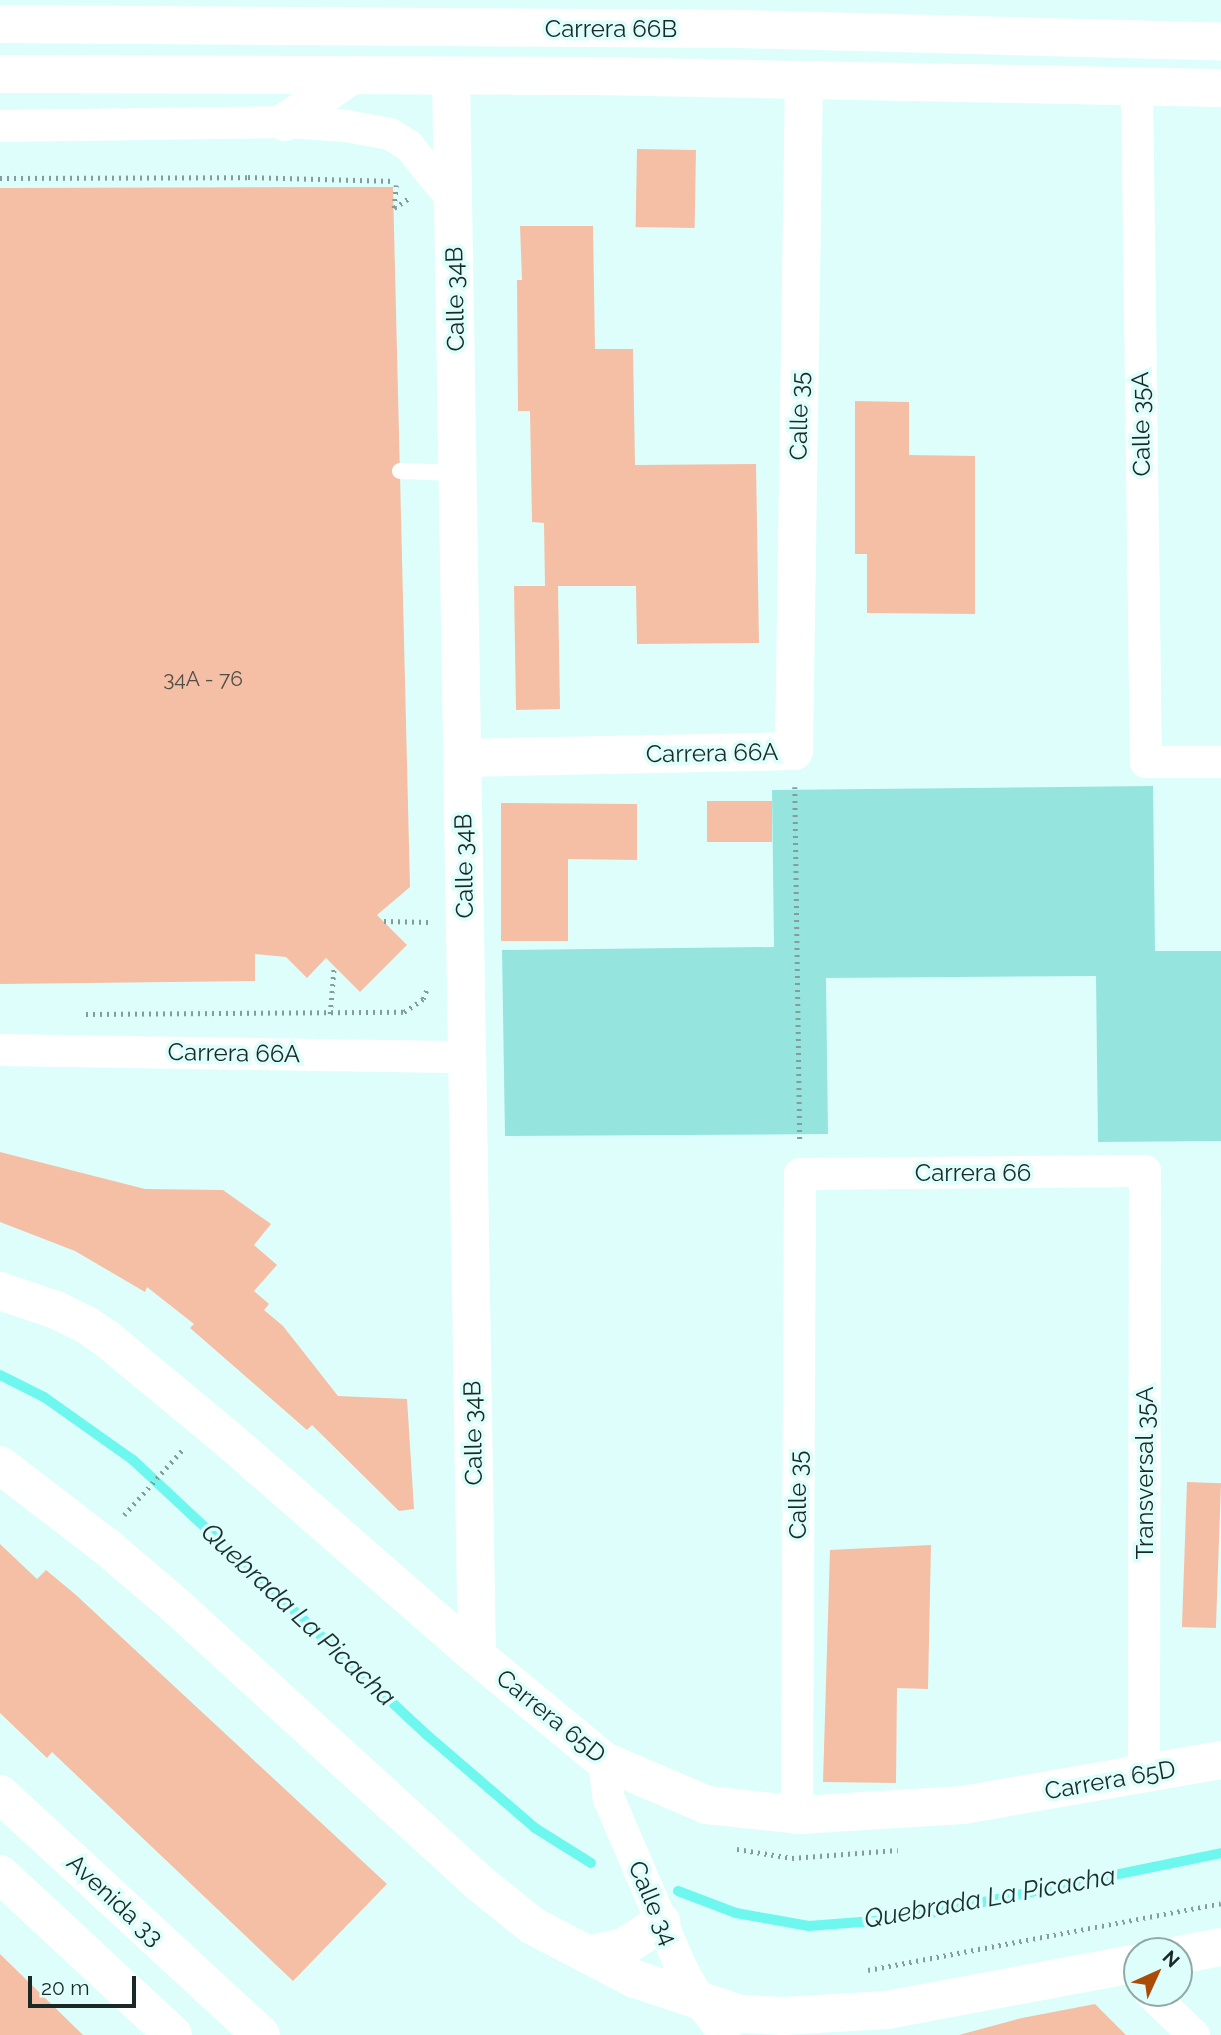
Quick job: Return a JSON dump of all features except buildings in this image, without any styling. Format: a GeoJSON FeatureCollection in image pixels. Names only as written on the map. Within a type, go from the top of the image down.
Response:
{"type":"FeatureCollection","features":[{"type":"Feature","properties":{"kind":"street","name":"Carrera 66B"},"geometry":{"type":"LineString","coordinates":[[0,24],[740,29],[1221,42]]}},
{"type":"Feature","properties":{"kind":"street","name":"Carrera 66B"},"geometry":{"type":"LineString","coordinates":[[0,74],[451,75],[1221,88]]}},
{"type":"Feature","properties":{"kind":"street"},"geometry":{"type":"LineString","coordinates":[[285,122],[352,75]]}},
{"type":"Feature","properties":{"kind":"street","name":"Calle 34B"},"geometry":{"type":"LineString","coordinates":[[451,75],[445,190],[458,473],[477,1656]]}},
{"type":"Feature","properties":{"kind":"street","name":"Calle 35"},"geometry":{"type":"LineString","coordinates":[[794,751],[804,80]]}},
{"type":"Feature","properties":{"kind":"street","name":"Calle 35A"},"geometry":{"type":"LineString","coordinates":[[1137,86],[1146,762],[1221,762]]}},
{"type":"Feature","properties":{"kind":"street"},"geometry":{"type":"LineString","coordinates":[[0,126],[285,122],[346,126],[390,134],[409,146],[445,190]]}},
{"type":"Feature","properties":{"kind":"street","name":"Carrera 66A"},"geometry":{"type":"LineString","coordinates":[[463,758],[794,751]]}},
{"type":"Feature","properties":{"kind":"street","name":"Carrera 66A"},"geometry":{"type":"LineString","coordinates":[[0,1050],[468,1057]]}},
{"type":"Feature","properties":{"kind":"street","name":"Carrera 66"},"geometry":{"type":"LineString","coordinates":[[800,1174],[1145,1171]]}},
{"type":"Feature","properties":{"kind":"street","name":"Transversal 35A"},"geometry":{"type":"LineString","coordinates":[[1144,1774],[1145,1171]]}},
{"type":"Feature","properties":{"kind":"street","name":"Calle 35"},"geometry":{"type":"LineString","coordinates":[[800,1174],[797,1779],[800,1815]]}},
{"type":"Feature","properties":{"kind":"street","name":"Carrera 65D"},"geometry":{"type":"LineString","coordinates":[[0,1291],[56,1310],[85,1324],[107,1339],[229,1440],[477,1656],[604,1761],[707,1805],[800,1815],[963,1805],[1221,1760]]}},
{"type":"Feature","properties":{"kind":"street"},"geometry":{"type":"LineString","coordinates":[[0,1465],[107,1547],[176,1606],[478,1882],[533,1926],[635,1979],[777,2026],[1123,1971]]}},
{"type":"Feature","properties":{"kind":"street","name":"Calle 34"},"geometry":{"type":"LineString","coordinates":[[604,1761],[609,1799],[662,1922],[700,2002],[725,2035]]}},
{"type":"Feature","properties":{"kind":"street","name":"Avenida 33"},"geometry":{"type":"LineString","coordinates":[[0,1794],[261,2035]]}},
{"type":"Feature","properties":{"kind":"street"},"geometry":{"type":"LineString","coordinates":[[0,1874],[173,2035]]}},
{"type":"Feature","properties":{"kind":"street"},"geometry":{"type":"LineString","coordinates":[[589,1955],[624,1947],[662,1922]]}},
{"type":"Feature","properties":{"kind":"street"},"geometry":{"type":"LineString","coordinates":[[1193,1952],[1221,1947]]}},
{"type":"Feature","properties":{"kind":"street"},"geometry":{"type":"LineString","coordinates":[[1165,2007],[1194,2035]]}},
{"type":"Feature","properties":{"kind":"lane"},"geometry":{"type":"LineString","coordinates":[[400,471],[458,473]]}},
{"type":"Feature","properties":{"kind":"path"},"geometry":{"type":"LineString","coordinates":[[0,178],[248,177],[396,181]]}},
{"type":"Feature","properties":{"kind":"path"},"geometry":{"type":"LineString","coordinates":[[396,181],[410,199]]}},
{"type":"Feature","properties":{"kind":"path"},"geometry":{"type":"LineString","coordinates":[[396,181],[394,208],[410,199],[445,190]]}},
{"type":"Feature","properties":{"kind":"path"},"geometry":{"type":"LineString","coordinates":[[794,751],[800,974],[800,1174]]}},
{"type":"Feature","properties":{"kind":"path"},"geometry":{"type":"LineString","coordinates":[[384,921],[430,922]]}},
{"type":"Feature","properties":{"kind":"path"},"geometry":{"type":"LineString","coordinates":[[82,1014],[330,1012],[334,966]]}},
{"type":"Feature","properties":{"kind":"path"},"geometry":{"type":"LineString","coordinates":[[129,1509],[187,1444]]}},
{"type":"Feature","properties":{"kind":"path"},"geometry":{"type":"LineString","coordinates":[[857,1971],[1221,1903]]}},
{"type":"Feature","properties":{"kind":"shaded area"},"geometry":{"type":"Polygon","coordinates":[[[1153,786],[1155,951],[1221,951],[1221,1141],[1098,1142],[1096,976],[826,978],[828,1134],[505,1136],[502,950],[774,947],[772,790],[1153,786]]]}},
{"type":"Feature","properties":{"kind":"waterway","name":"Quebrada La Picacha"},"geometry":{"type":"LineString","coordinates":[[0,1375],[44,1397],[133,1460],[427,1735],[535,1828],[591,1863]]}},
{"type":"Feature","properties":{"kind":"waterway","name":"Quebrada La Picacha"},"geometry":{"type":"LineString","coordinates":[[678,1891],[736,1913],[809,1926],[900,1919],[1221,1853]]}}]}
